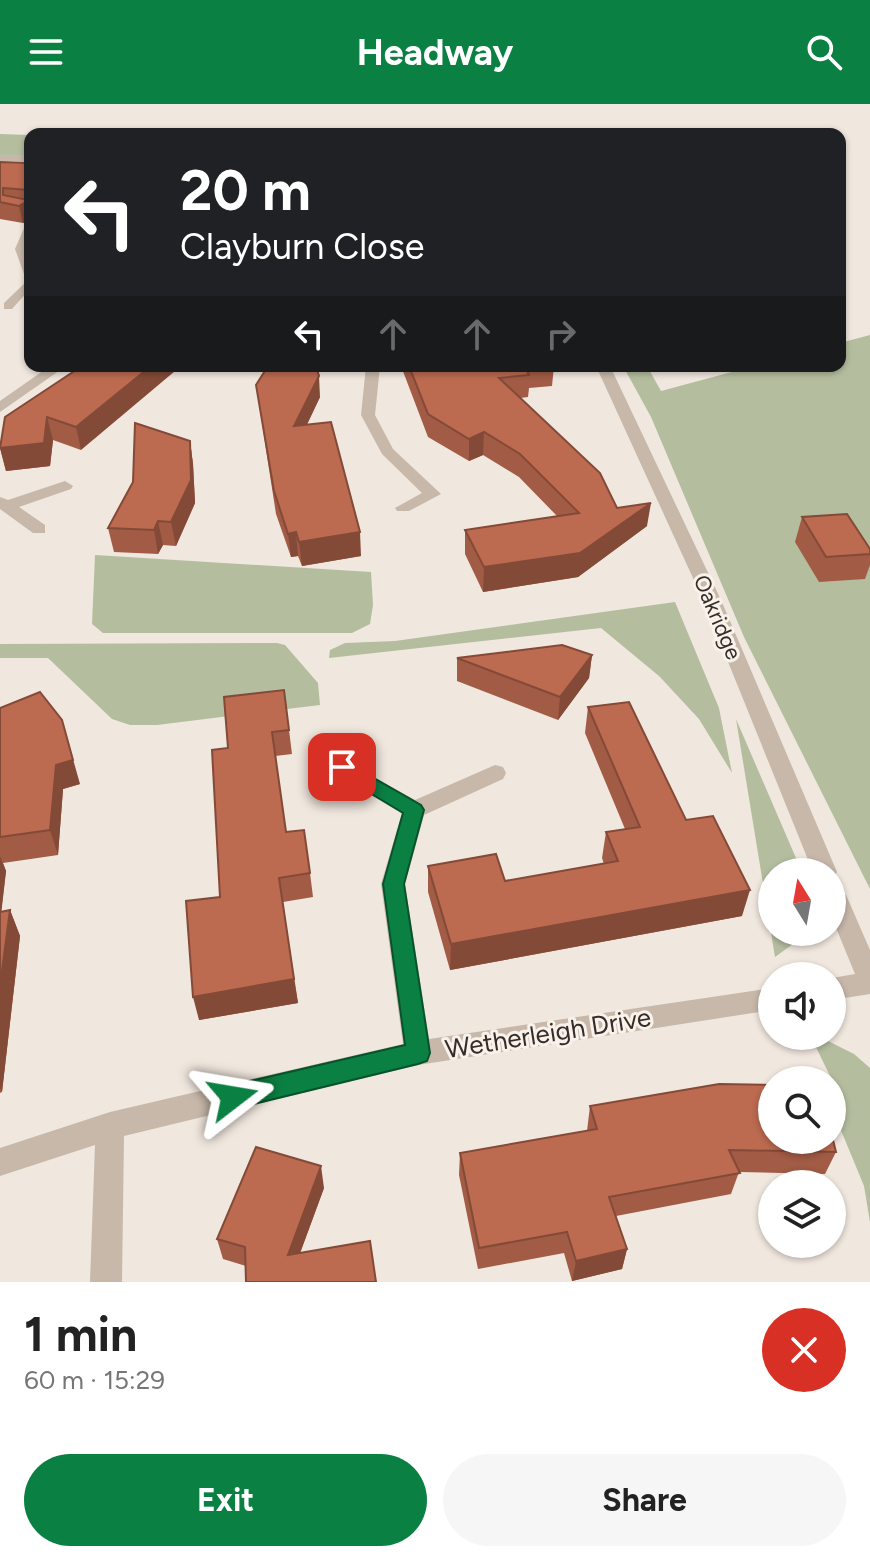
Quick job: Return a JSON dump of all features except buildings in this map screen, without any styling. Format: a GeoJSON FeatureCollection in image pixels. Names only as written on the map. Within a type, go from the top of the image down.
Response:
{"type":"FeatureCollection","features":[{"type":"Feature","properties":{"kind":"street"},"geometry":{"type":"LineString","coordinates":[[0,158],[24,158]]}},
{"type":"Feature","properties":{"kind":"street"},"geometry":{"type":"LineString","coordinates":[[4,306],[24,288]]}},
{"type":"Feature","properties":{"kind":"street"},"geometry":{"type":"LineString","coordinates":[[4,306],[24,309]]}},
{"type":"Feature","properties":{"kind":"street"},"geometry":{"type":"LineString","coordinates":[[0,408],[51,372]]}},
{"type":"Feature","properties":{"kind":"street"},"geometry":{"type":"LineString","coordinates":[[372,372],[368,415],[387,451],[433,494],[403,508]]}},
{"type":"Feature","properties":{"kind":"street","name":"Oakridge"},"geometry":{"type":"LineString","coordinates":[[606,372],[712,600],[819,858]]}},
{"type":"Feature","properties":{"kind":"street"},"geometry":{"type":"LineString","coordinates":[[3,504],[65,486]]}},
{"type":"Feature","properties":{"kind":"street"},"geometry":{"type":"LineString","coordinates":[[3,504],[39,529]]}},
{"type":"Feature","properties":{"kind":"street"},"geometry":{"type":"LineString","coordinates":[[342,767],[414,810]]}},
{"type":"Feature","properties":{"kind":"street"},"geometry":{"type":"LineString","coordinates":[[418,1053],[393,884],[414,810],[495,773]]}},
{"type":"Feature","properties":{"kind":"street"},"geometry":{"type":"LineString","coordinates":[[846,923],[870,982],[846,986]]}},
{"type":"Feature","properties":{"kind":"street","name":"Wetherleigh Drive"},"geometry":{"type":"LineString","coordinates":[[0,1162],[110,1126],[418,1053],[758,1001]]}},
{"type":"Feature","properties":{"kind":"street"},"geometry":{"type":"LineString","coordinates":[[106,1282],[110,1126]]}},
{"type":"Feature","properties":{"kind":"green space"},"geometry":{"type":"Polygon","coordinates":[[[0,134],[24,135],[24,155],[0,155],[0,134]]]}},
{"type":"Feature","properties":{"kind":"green space"},"geometry":{"type":"Polygon","coordinates":[[[870,335],[870,889],[744,637],[651,417],[626,372],[650,372],[661,391],[732,372],[846,372],[846,341],[870,335]]]}},
{"type":"Feature","properties":{"kind":"green space"},"geometry":{"type":"Polygon","coordinates":[[[95,555],[371,572],[373,605],[370,624],[352,633],[103,633],[92,624],[95,555]]]}},
{"type":"Feature","properties":{"kind":"green space"},"geometry":{"type":"Polygon","coordinates":[[[675,602],[719,708],[732,773],[699,719],[659,676],[601,628],[329,658],[330,650],[345,643],[395,641],[675,602]]]}},
{"type":"Feature","properties":{"kind":"green space"},"geometry":{"type":"Polygon","coordinates":[[[0,644],[285,645],[318,683],[320,705],[157,725],[130,725],[112,719],[48,658],[0,658],[0,644]]]}},
{"type":"Feature","properties":{"kind":"green space"},"geometry":{"type":"Polygon","coordinates":[[[736,719],[796,858],[759,858],[736,719]]]}},
{"type":"Feature","properties":{"kind":"green space"},"geometry":{"type":"Polygon","coordinates":[[[773,946],[790,946],[775,957],[773,946]]]}},
{"type":"Feature","properties":{"kind":"green space"},"geometry":{"type":"Polygon","coordinates":[[[817,1050],[846,1050],[870,1068],[870,1222],[864,1186],[846,1142],[846,1066],[825,1066],[817,1050]]]}},
{"type":"Feature","properties":{"kind":"route"},"geometry":{"type":"LineString","coordinates":[[233,1097],[418,1053],[393,884],[414,810],[342,767]]}}]}
